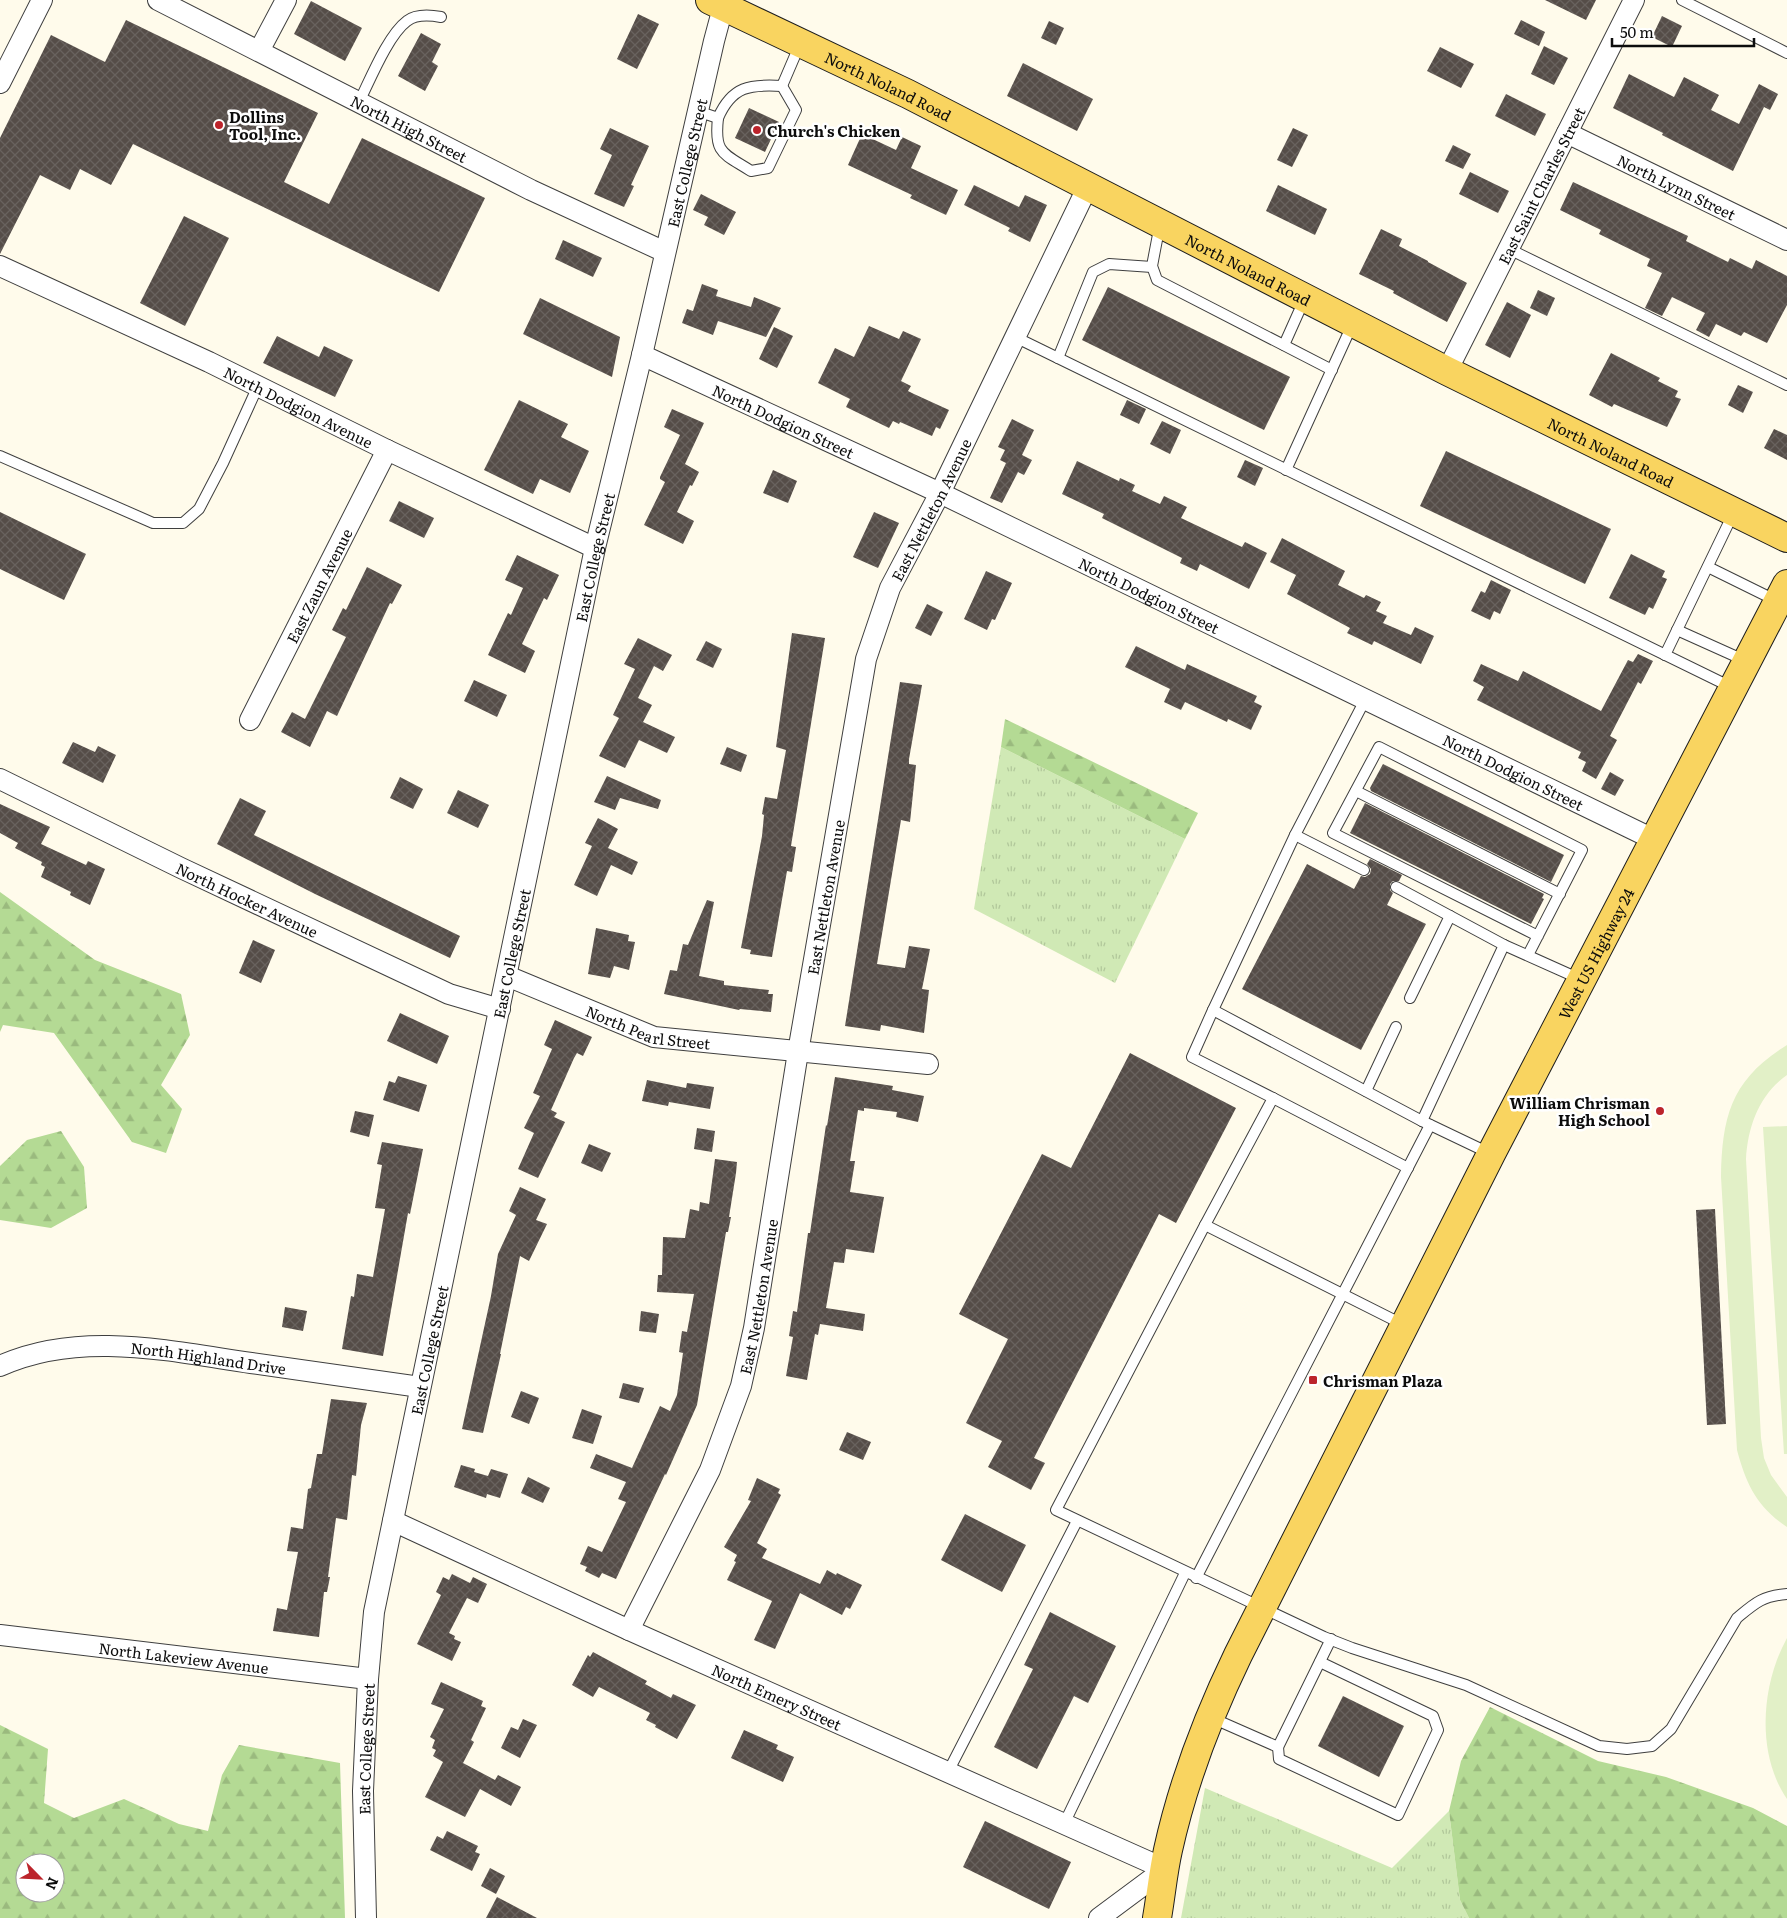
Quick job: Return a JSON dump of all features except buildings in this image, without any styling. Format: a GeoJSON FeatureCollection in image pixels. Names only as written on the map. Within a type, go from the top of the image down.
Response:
{"type":"FeatureCollection","features":[{"type":"Feature","properties":{"kind":"main road","name":"North Noland Road"},"geometry":{"type":"LineString","coordinates":[[719,2],[908,94],[1447,371],[1787,538]]}},
{"type":"Feature","properties":{"kind":"main road","name":"West US Highway 24"},"geometry":{"type":"LineString","coordinates":[[1157,1918],[1168,1850],[1196,1751],[1209,1717],[1262,1606],[1491,1154],[1734,688],[1782,592]]}},
{"type":"Feature","properties":{"kind":"street"},"geometry":{"type":"LineString","coordinates":[[0,83],[42,0]]}},
{"type":"Feature","properties":{"kind":"street","name":"North High Street"},"geometry":{"type":"LineString","coordinates":[[158,0],[531,190],[665,252]]}},
{"type":"Feature","properties":{"kind":"street"},"geometry":{"type":"LineString","coordinates":[[259,51],[286,0]]}},
{"type":"Feature","properties":{"kind":"street","name":"East Saint Charles Street"},"geometry":{"type":"LineString","coordinates":[[1447,371],[1634,0]]}},
{"type":"Feature","properties":{"kind":"street","name":"East College Street"},"geometry":{"type":"LineString","coordinates":[[366,1918],[363,1791],[368,1679],[374,1612],[595,548],[698,111],[719,2]]}},
{"type":"Feature","properties":{"kind":"street","name":"North Lynn Street"},"geometry":{"type":"LineString","coordinates":[[1568,133],[1787,240]]}},
{"type":"Feature","properties":{"kind":"street","name":"East Nettleton Avenue"},"geometry":{"type":"LineString","coordinates":[[629,1630],[710,1470],[741,1386],[754,1328],[798,1052],[866,659],[890,588],[940,493],[1088,186]]}},
{"type":"Feature","properties":{"kind":"street","name":"North Dodgion Avenue"},"geometry":{"type":"LineString","coordinates":[[0,266],[258,386],[387,450],[595,548]]}},
{"type":"Feature","properties":{"kind":"street","name":"North Dodgion Street"},"geometry":{"type":"LineString","coordinates":[[642,355],[940,493],[1655,840]]}},
{"type":"Feature","properties":{"kind":"street","name":"East Zaun Avenue"},"geometry":{"type":"LineString","coordinates":[[250,720],[387,450]]}},
{"type":"Feature","properties":{"kind":"street","name":"North Hocker Avenue"},"geometry":{"type":"LineString","coordinates":[[0,779],[181,868],[449,994],[500,1009]]}},
{"type":"Feature","properties":{"kind":"street","name":"North Pearl Street"},"geometry":{"type":"LineString","coordinates":[[507,976],[654,1037],[928,1064]]}},
{"type":"Feature","properties":{"kind":"street","name":"North Highland Drive"},"geometry":{"type":"LineString","coordinates":[[0,1366],[21,1356],[80,1346],[141,1347],[420,1388]]}},
{"type":"Feature","properties":{"kind":"street","name":"North Emery Street"},"geometry":{"type":"LineString","coordinates":[[393,1521],[629,1630],[1165,1869]]}},
{"type":"Feature","properties":{"kind":"street","name":"North Lakeview Avenue"},"geometry":{"type":"LineString","coordinates":[[0,1634],[368,1679]]}},
{"type":"Feature","properties":{"kind":"street"},"geometry":{"type":"LineString","coordinates":[[1098,1918],[1165,1869]]}},
{"type":"Feature","properties":{"kind":"lane"},"geometry":{"type":"LineString","coordinates":[[1682,0],[1787,53]]}},
{"type":"Feature","properties":{"kind":"lane"},"geometry":{"type":"LineString","coordinates":[[359,102],[394,33],[408,20],[428,14],[441,17]]}},
{"type":"Feature","properties":{"kind":"lane"},"geometry":{"type":"LineString","coordinates":[[782,86],[800,43]]}},
{"type":"Feature","properties":{"kind":"lane"},"geometry":{"type":"LineString","coordinates":[[760,85],[782,86],[796,110],[768,168],[751,171],[721,152],[716,137],[718,118],[724,104],[737,92],[760,85]]}},
{"type":"Feature","properties":{"kind":"lane"},"geometry":{"type":"LineString","coordinates":[[698,111],[718,118]]}},
{"type":"Feature","properties":{"kind":"lane"},"geometry":{"type":"LineString","coordinates":[[1160,223],[1152,267],[1158,280],[1332,370]]}},
{"type":"Feature","properties":{"kind":"lane"},"geometry":{"type":"LineString","coordinates":[[1509,249],[1787,385]]}},
{"type":"Feature","properties":{"kind":"lane"},"geometry":{"type":"LineString","coordinates":[[1058,358],[1093,272],[1109,264],[1152,267]]}},
{"type":"Feature","properties":{"kind":"lane"},"geometry":{"type":"LineString","coordinates":[[1284,345],[1305,298]]}},
{"type":"Feature","properties":{"kind":"lane"},"geometry":{"type":"LineString","coordinates":[[1286,470],[1354,322]]}},
{"type":"Feature","properties":{"kind":"lane"},"geometry":{"type":"LineString","coordinates":[[1015,337],[1734,688]]}},
{"type":"Feature","properties":{"kind":"lane"},"geometry":{"type":"LineString","coordinates":[[0,456],[153,522],[183,523],[199,509],[223,463],[258,386]]}},
{"type":"Feature","properties":{"kind":"lane"},"geometry":{"type":"LineString","coordinates":[[1665,655],[1734,513]]}},
{"type":"Feature","properties":{"kind":"lane"},"geometry":{"type":"LineString","coordinates":[[1708,567],[1782,592]]}},
{"type":"Feature","properties":{"kind":"lane"},"geometry":{"type":"LineString","coordinates":[[1677,630],[1747,662]]}},
{"type":"Feature","properties":{"kind":"lane"},"geometry":{"type":"LineString","coordinates":[[1365,700],[1295,835],[1192,1057],[1408,1168]]}},
{"type":"Feature","properties":{"kind":"lane"},"geometry":{"type":"LineString","coordinates":[[1528,956],[1582,850],[1379,747],[1333,833],[1538,936]]}},
{"type":"Feature","properties":{"kind":"lane"},"geometry":{"type":"LineString","coordinates":[[1356,791],[1560,894]]}},
{"type":"Feature","properties":{"kind":"lane"},"geometry":{"type":"LineString","coordinates":[[1295,835],[1364,870]]}},
{"type":"Feature","properties":{"kind":"lane"},"geometry":{"type":"LineString","coordinates":[[1396,887],[1504,945],[1582,980]]}},
{"type":"Feature","properties":{"kind":"lane"},"geometry":{"type":"LineString","coordinates":[[1410,998],[1450,916]]}},
{"type":"Feature","properties":{"kind":"lane"},"geometry":{"type":"LineString","coordinates":[[1196,1578],[1408,1168],[1504,945]]}},
{"type":"Feature","properties":{"kind":"lane"},"geometry":{"type":"LineString","coordinates":[[1213,1010],[1426,1123],[1491,1154]]}},
{"type":"Feature","properties":{"kind":"lane"},"geometry":{"type":"LineString","coordinates":[[1366,1091],[1396,1027]]}},
{"type":"Feature","properties":{"kind":"lane"},"geometry":{"type":"LineString","coordinates":[[1273,1098],[1056,1510],[1185,1573],[1262,1606],[1331,1640],[1466,1684],[1599,1746],[1627,1749],[1652,1746],[1671,1729],[1737,1618],[1752,1605],[1770,1595],[1787,1594]]}},
{"type":"Feature","properties":{"kind":"lane"},"geometry":{"type":"LineString","coordinates":[[1205,1225],[1405,1325]]}},
{"type":"Feature","properties":{"kind":"lane"},"geometry":{"type":"LineString","coordinates":[[948,1772],[1077,1521]]}},
{"type":"Feature","properties":{"kind":"lane"},"geometry":{"type":"LineString","coordinates":[[1064,1824],[1185,1573]]}},
{"type":"Feature","properties":{"kind":"lane"},"geometry":{"type":"LineString","coordinates":[[1320,1662],[1434,1716],[1438,1730],[1398,1815],[1278,1759],[1278,1747],[1320,1662],[1331,1640]]}},
{"type":"Feature","properties":{"kind":"lane"},"geometry":{"type":"LineString","coordinates":[[1209,1717],[1278,1747]]}},
{"type":"Feature","properties":{"kind":"green space"},"geometry":{"type":"Polygon","coordinates":[[[1005,719],[1198,813],[1185,839],[1001,747],[1005,719]]]}},
{"type":"Feature","properties":{"kind":"green space"},"geometry":{"type":"Polygon","coordinates":[[[1001,747],[1185,839],[1115,983],[974,909],[1001,747]]]}},
{"type":"Feature","properties":{"kind":"green space"},"geometry":{"type":"Polygon","coordinates":[[[0,892],[95,960],[181,994],[190,1035],[161,1085],[182,1109],[166,1153],[132,1142],[54,1033],[3,1025],[0,1032],[0,892]]]}},
{"type":"Feature","properties":{"kind":"green space"},"geometry":{"type":"Polygon","coordinates":[[[1787,1045],[1787,1075],[1769,1092],[1757,1112],[1749,1135],[1746,1159],[1761,1438],[1764,1458],[1771,1475],[1787,1497],[1787,1527],[1760,1503],[1754,1494],[1744,1474],[1737,1450],[1721,1177],[1724,1135],[1734,1100],[1742,1085],[1754,1071],[1768,1058],[1787,1045]]]}},
{"type":"Feature","properties":{"kind":"green space"},"geometry":{"type":"Polygon","coordinates":[[[1787,1126],[1787,1454],[1784,1454],[1763,1127],[1787,1126]]]}},
{"type":"Feature","properties":{"kind":"green space"},"geometry":{"type":"Polygon","coordinates":[[[61,1131],[84,1167],[87,1208],[51,1228],[0,1220],[0,1166],[27,1140],[61,1131]]]}},
{"type":"Feature","properties":{"kind":"green space"},"geometry":{"type":"Polygon","coordinates":[[[1787,1638],[1787,1799],[1777,1781],[1770,1761],[1766,1719],[1767,1698],[1772,1677],[1778,1657],[1787,1638]]]}},
{"type":"Feature","properties":{"kind":"green space"},"geometry":{"type":"Polygon","coordinates":[[[1490,1707],[1598,1761],[1666,1777],[1753,1808],[1787,1826],[1787,1918],[1469,1918],[1460,1900],[1449,1811],[1461,1761],[1490,1707]]]}},
{"type":"Feature","properties":{"kind":"green space"},"geometry":{"type":"Polygon","coordinates":[[[0,1725],[48,1749],[44,1803],[74,1818],[124,1799],[179,1824],[208,1831],[222,1775],[239,1745],[340,1763],[345,1918],[0,1918],[0,1725]]]}},
{"type":"Feature","properties":{"kind":"green space"},"geometry":{"type":"Polygon","coordinates":[[[1205,1788],[1392,1868],[1449,1811],[1460,1900],[1469,1918],[1181,1918],[1205,1788]]]}},
{"type":"Feature","properties":{"kind":"place","name":"Dollins Tool, Inc."},"geometry":{"type":"Point","coordinates":[219,125]}},
{"type":"Feature","properties":{"kind":"place","name":"Church's Chicken"},"geometry":{"type":"Point","coordinates":[757,130]}},
{"type":"Feature","properties":{"kind":"place","name":"William Chrisman High School"},"geometry":{"type":"Point","coordinates":[1660,1111]}},
{"type":"Feature","properties":{"kind":"place","name":"Chrisman Plaza"},"geometry":{"type":"Point","coordinates":[1313,1380]}}]}
